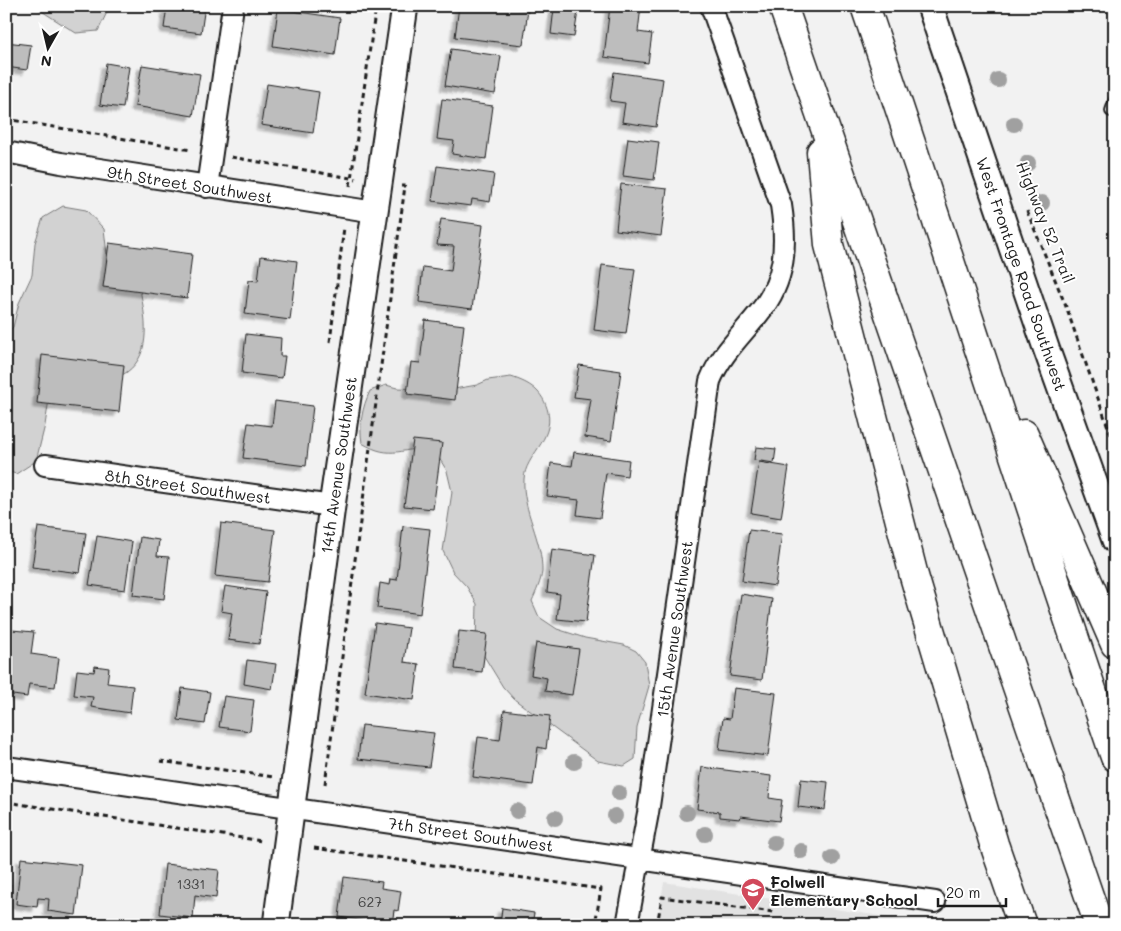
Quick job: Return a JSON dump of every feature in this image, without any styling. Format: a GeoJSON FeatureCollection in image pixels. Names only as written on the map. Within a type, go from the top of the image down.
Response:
{"type":"FeatureCollection","features":[{"type":"Feature","properties":{"kind":"highway"},"geometry":{"type":"LineString","coordinates":[[783,6],[817,111],[1099,925]]}},
{"type":"Feature","properties":{"kind":"highway"},"geometry":{"type":"LineString","coordinates":[[865,6],[955,271],[1059,595],[1115,757]]}},
{"type":"Feature","properties":{"kind":"highway"},"geometry":{"type":"LineString","coordinates":[[817,111],[829,245],[914,576],[994,844],[1022,925]]}},
{"type":"Feature","properties":{"kind":"highway"},"geometry":{"type":"LineString","coordinates":[[955,271],[1115,644]]}},
{"type":"Feature","properties":{"kind":"street"},"geometry":{"type":"LineString","coordinates":[[207,187],[233,6]]}},
{"type":"Feature","properties":{"kind":"street","name":"14th Avenue Southwest"},"geometry":{"type":"LineString","coordinates":[[276,925],[332,506],[405,6]]}},
{"type":"Feature","properties":{"kind":"street","name":"15th Avenue Southwest"},"geometry":{"type":"LineString","coordinates":[[627,925],[640,859],[707,397],[716,366],[771,298],[781,274],[785,230],[781,205],[712,6]]}},
{"type":"Feature","properties":{"kind":"street","name":"West Frontage Road Southwest"},"geometry":{"type":"LineString","coordinates":[[930,6],[1046,348],[1115,540]]}},
{"type":"Feature","properties":{"kind":"street","name":"9th Street Southwest"},"geometry":{"type":"LineString","coordinates":[[6,152],[207,187],[375,212]]}},
{"type":"Feature","properties":{"kind":"street","name":"8th Street Southwest"},"geometry":{"type":"LineString","coordinates":[[45,465],[332,506]]}},
{"type":"Feature","properties":{"kind":"street","name":"7th Street Southwest"},"geometry":{"type":"LineString","coordinates":[[6,767],[935,902]]}},
{"type":"Feature","properties":{"kind":"lane"},"geometry":{"type":"LineString","coordinates":[[1111,111],[1115,100]]}},
{"type":"Feature","properties":{"kind":"path"},"geometry":{"type":"LineString","coordinates":[[329,346],[376,6]]}},
{"type":"Feature","properties":{"kind":"path"},"geometry":{"type":"LineString","coordinates":[[6,119],[351,178]]}},
{"type":"Feature","properties":{"kind":"path"},"geometry":{"type":"LineString","coordinates":[[325,784],[405,186]]}},
{"type":"Feature","properties":{"kind":"path","name":"Highway 52 Trail"},"geometry":{"type":"LineString","coordinates":[[1026,208],[1065,304],[1115,447]]}},
{"type":"Feature","properties":{"kind":"path"},"geometry":{"type":"LineString","coordinates":[[160,761],[275,777]]}},
{"type":"Feature","properties":{"kind":"path"},"geometry":{"type":"LineString","coordinates":[[6,802],[262,841]]}},
{"type":"Feature","properties":{"kind":"path"},"geometry":{"type":"LineString","coordinates":[[314,848],[600,889],[595,925]]}},
{"type":"Feature","properties":{"kind":"path"},"geometry":{"type":"LineString","coordinates":[[657,925],[662,897],[773,912]]}},
{"type":"Feature","properties":{"kind":"shaded area"},"geometry":{"type":"Polygon","coordinates":[[[39,6],[110,6],[98,31],[76,33],[40,10],[39,6]]]}},
{"type":"Feature","properties":{"kind":"shaded area"},"geometry":{"type":"Polygon","coordinates":[[[63,206],[86,210],[104,229],[107,254],[115,272],[140,289],[145,322],[144,345],[141,355],[135,364],[121,375],[90,382],[51,387],[45,425],[36,461],[16,474],[6,471],[6,334],[13,327],[19,303],[32,275],[35,243],[43,218],[63,206]]]}},
{"type":"Feature","properties":{"kind":"shaded area"},"geometry":{"type":"Polygon","coordinates":[[[511,377],[535,389],[543,399],[548,412],[549,422],[547,431],[529,463],[524,479],[526,503],[541,560],[542,572],[532,601],[539,617],[557,629],[585,638],[624,645],[636,651],[645,662],[649,686],[637,727],[635,759],[624,766],[598,761],[514,699],[503,687],[476,643],[477,604],[467,587],[453,572],[443,551],[452,492],[447,471],[433,448],[390,452],[372,448],[362,443],[362,416],[370,391],[386,385],[397,388],[448,390],[477,385],[488,380],[511,377]]]}},
{"type":"Feature","properties":{"kind":"shaded area","name":"Folwell Elementary School"},"geometry":{"type":"Polygon","coordinates":[[[664,882],[937,925],[657,925],[664,882]]]}},
{"type":"Feature","properties":{"kind":"building"},"geometry":{"type":"Polygon","coordinates":[[[167,6],[205,6],[201,33],[164,28],[167,6]]]}},
{"type":"Feature","properties":{"kind":"building"},"geometry":{"type":"Polygon","coordinates":[[[459,6],[495,6],[528,10],[523,45],[455,37],[459,6]]]}},
{"type":"Feature","properties":{"kind":"building"},"geometry":{"type":"Polygon","coordinates":[[[610,6],[641,6],[638,32],[652,34],[648,63],[604,57],[610,6]]]}},
{"type":"Feature","properties":{"kind":"building"},"geometry":{"type":"Polygon","coordinates":[[[554,8],[578,11],[574,37],[551,34],[554,8]]]}},
{"type":"Feature","properties":{"kind":"building"},"geometry":{"type":"Polygon","coordinates":[[[278,9],[340,18],[335,55],[273,46],[278,9]]]}},
{"type":"Feature","properties":{"kind":"building"},"geometry":{"type":"Polygon","coordinates":[[[6,42],[31,45],[27,70],[6,67],[6,42]]]}},
{"type":"Feature","properties":{"kind":"building"},"geometry":{"type":"Polygon","coordinates":[[[451,49],[501,56],[495,94],[445,86],[451,49]]]}},
{"type":"Feature","properties":{"kind":"building"},"geometry":{"type":"Polygon","coordinates":[[[106,63],[129,67],[123,108],[100,105],[106,63]]]}},
{"type":"Feature","properties":{"kind":"building"},"geometry":{"type":"Polygon","coordinates":[[[142,65],[200,74],[193,116],[135,106],[142,65]]]}},
{"type":"Feature","properties":{"kind":"building"},"geometry":{"type":"Polygon","coordinates":[[[614,72],[663,79],[656,127],[622,122],[625,103],[610,101],[614,72]]]}},
{"type":"Feature","properties":{"kind":"building"},"geometry":{"type":"Polygon","coordinates":[[[267,84],[319,92],[313,133],[261,125],[267,84]]]}},
{"type":"Feature","properties":{"kind":"building"},"geometry":{"type":"Polygon","coordinates":[[[442,99],[493,106],[486,159],[452,154],[454,141],[437,139],[442,99]]]}},
{"type":"Feature","properties":{"kind":"building"},"geometry":{"type":"Polygon","coordinates":[[[628,138],[659,142],[654,180],[623,176],[628,138]]]}},
{"type":"Feature","properties":{"kind":"building"},"geometry":{"type":"Polygon","coordinates":[[[437,166],[494,174],[490,202],[472,199],[471,206],[432,201],[437,166]]]}},
{"type":"Feature","properties":{"kind":"building"},"geometry":{"type":"Polygon","coordinates":[[[621,184],[667,189],[661,236],[616,230],[621,184]]]}},
{"type":"Feature","properties":{"kind":"building"},"geometry":{"type":"Polygon","coordinates":[[[441,219],[483,225],[472,309],[419,302],[423,267],[451,271],[454,246],[437,245],[441,219]]]}},
{"type":"Feature","properties":{"kind":"building"},"geometry":{"type":"Polygon","coordinates":[[[109,243],[192,254],[187,298],[103,287],[109,243]]]}},
{"type":"Feature","properties":{"kind":"building"},"geometry":{"type":"Polygon","coordinates":[[[261,256],[297,261],[290,320],[245,314],[249,280],[258,281],[261,256]]]}},
{"type":"Feature","properties":{"kind":"building"},"geometry":{"type":"Polygon","coordinates":[[[602,265],[635,269],[626,334],[594,330],[602,265]]]}},
{"type":"Feature","properties":{"kind":"building"},"geometry":{"type":"Polygon","coordinates":[[[425,320],[464,325],[455,400],[407,394],[411,362],[420,363],[425,320]]]}},
{"type":"Feature","properties":{"kind":"building"},"geometry":{"type":"Polygon","coordinates":[[[246,334],[281,338],[280,356],[285,356],[282,378],[242,373],[246,334]]]}},
{"type":"Feature","properties":{"kind":"building"},"geometry":{"type":"Polygon","coordinates":[[[42,355],[124,365],[119,412],[37,403],[42,355]]]}},
{"type":"Feature","properties":{"kind":"building"},"geometry":{"type":"Polygon","coordinates":[[[579,365],[621,371],[611,441],[585,437],[591,399],[574,397],[579,365]]]}},
{"type":"Feature","properties":{"kind":"building"},"geometry":{"type":"Polygon","coordinates":[[[275,401],[313,406],[306,466],[243,458],[248,423],[272,426],[275,401]]]}},
{"type":"Feature","properties":{"kind":"building"},"geometry":{"type":"Polygon","coordinates":[[[413,440],[442,443],[433,509],[404,506],[413,440]]]}},
{"type":"Feature","properties":{"kind":"building"},"geometry":{"type":"Polygon","coordinates":[[[756,447],[776,449],[774,463],[754,460],[756,447]]]}},
{"type":"Feature","properties":{"kind":"building"},"geometry":{"type":"Polygon","coordinates":[[[574,452],[629,460],[627,476],[606,473],[600,518],[577,515],[579,500],[547,496],[551,463],[572,466],[574,452]]]}},
{"type":"Feature","properties":{"kind":"building"},"geometry":{"type":"Polygon","coordinates":[[[759,462],[789,467],[781,518],[751,513],[759,462]]]}},
{"type":"Feature","properties":{"kind":"building"},"geometry":{"type":"Polygon","coordinates":[[[221,523],[275,530],[268,582],[215,576],[221,523]]]}},
{"type":"Feature","properties":{"kind":"building"},"geometry":{"type":"Polygon","coordinates":[[[403,526],[430,529],[420,614],[377,608],[380,583],[390,585],[391,579],[397,580],[403,526]]]}},
{"type":"Feature","properties":{"kind":"building"},"geometry":{"type":"Polygon","coordinates":[[[38,527],[86,533],[80,573],[32,567],[38,527]]]}},
{"type":"Feature","properties":{"kind":"building"},"geometry":{"type":"Polygon","coordinates":[[[749,530],[782,534],[775,586],[742,581],[749,530]]]}},
{"type":"Feature","properties":{"kind":"building"},"geometry":{"type":"Polygon","coordinates":[[[97,536],[132,542],[125,590],[89,585],[97,536]]]}},
{"type":"Feature","properties":{"kind":"building"},"geometry":{"type":"Polygon","coordinates":[[[140,537],[159,540],[157,556],[169,557],[164,599],[133,595],[140,537]]]}},
{"type":"Feature","properties":{"kind":"building"},"geometry":{"type":"Polygon","coordinates":[[[552,549],[595,555],[586,622],[557,619],[560,594],[547,592],[552,549]]]}},
{"type":"Feature","properties":{"kind":"building"},"geometry":{"type":"Polygon","coordinates":[[[225,586],[266,592],[259,644],[228,640],[232,613],[221,611],[225,586]]]}},
{"type":"Feature","properties":{"kind":"building"},"geometry":{"type":"Polygon","coordinates":[[[741,594],[772,599],[762,680],[730,676],[741,594]]]}},
{"type":"Feature","properties":{"kind":"building"},"geometry":{"type":"Polygon","coordinates":[[[375,623],[409,628],[404,662],[419,664],[414,700],[365,693],[375,623]]]}},
{"type":"Feature","properties":{"kind":"building"},"geometry":{"type":"Polygon","coordinates":[[[12,630],[34,632],[31,654],[59,658],[55,687],[29,684],[27,697],[6,694],[12,630]]]}},
{"type":"Feature","properties":{"kind":"building"},"geometry":{"type":"Polygon","coordinates":[[[459,631],[487,634],[482,672],[455,669],[459,631]]]}},
{"type":"Feature","properties":{"kind":"building"},"geometry":{"type":"Polygon","coordinates":[[[536,643],[579,649],[572,695],[545,691],[547,678],[531,675],[536,643]]]}},
{"type":"Feature","properties":{"kind":"building"},"geometry":{"type":"Polygon","coordinates":[[[247,660],[276,664],[272,689],[244,684],[247,660]]]}},
{"type":"Feature","properties":{"kind":"building"},"geometry":{"type":"Polygon","coordinates":[[[95,666],[109,668],[107,683],[133,686],[130,713],[91,707],[93,697],[74,695],[77,670],[94,672],[95,666]]]}},
{"type":"Feature","properties":{"kind":"building"},"geometry":{"type":"Polygon","coordinates":[[[182,688],[210,692],[205,724],[178,720],[182,688]]]}},
{"type":"Feature","properties":{"kind":"building"},"geometry":{"type":"Polygon","coordinates":[[[734,688],[776,693],[768,756],[719,750],[723,718],[730,719],[734,688]]]}},
{"type":"Feature","properties":{"kind":"building"},"geometry":{"type":"Polygon","coordinates":[[[224,696],[254,700],[250,731],[219,727],[224,696]]]}},
{"type":"Feature","properties":{"kind":"building"},"geometry":{"type":"Polygon","coordinates":[[[504,710],[550,716],[546,749],[538,747],[533,785],[473,777],[478,737],[500,740],[504,710]]]}},
{"type":"Feature","properties":{"kind":"building"},"geometry":{"type":"Polygon","coordinates":[[[362,725],[434,733],[429,767],[358,759],[362,725]]]}},
{"type":"Feature","properties":{"kind":"building"},"geometry":{"type":"Polygon","coordinates":[[[702,767],[771,776],[769,798],[782,800],[779,821],[741,816],[740,819],[720,817],[720,812],[697,809],[702,767]]]}},
{"type":"Feature","properties":{"kind":"building"},"geometry":{"type":"Polygon","coordinates":[[[801,779],[828,782],[825,810],[798,807],[801,779]]]}},
{"type":"Feature","properties":{"kind":"building"},"geometry":{"type":"Polygon","coordinates":[[[21,858],[82,865],[76,915],[48,911],[49,899],[38,898],[37,907],[16,904],[21,858]]]}},
{"type":"Feature","properties":{"kind":"building"},"geometry":{"type":"Polygon","coordinates":[[[165,864],[219,870],[216,898],[195,895],[193,918],[160,914],[165,864]]]}},
{"type":"Feature","properties":{"kind":"building"},"geometry":{"type":"Polygon","coordinates":[[[344,877],[382,882],[381,888],[401,891],[398,911],[394,910],[392,925],[339,917],[344,877]]]}},
{"type":"Feature","properties":{"kind":"building"},"geometry":{"type":"Polygon","coordinates":[[[6,884],[11,884],[8,912],[6,912],[6,884]]]}},
{"type":"Feature","properties":{"kind":"building"},"geometry":{"type":"Polygon","coordinates":[[[502,908],[534,913],[532,925],[500,925],[502,908]]]}},
{"type":"Feature","properties":{"kind":"place","name":"Folwell Elementary School"},"geometry":{"type":"Point","coordinates":[753,911]}}]}
